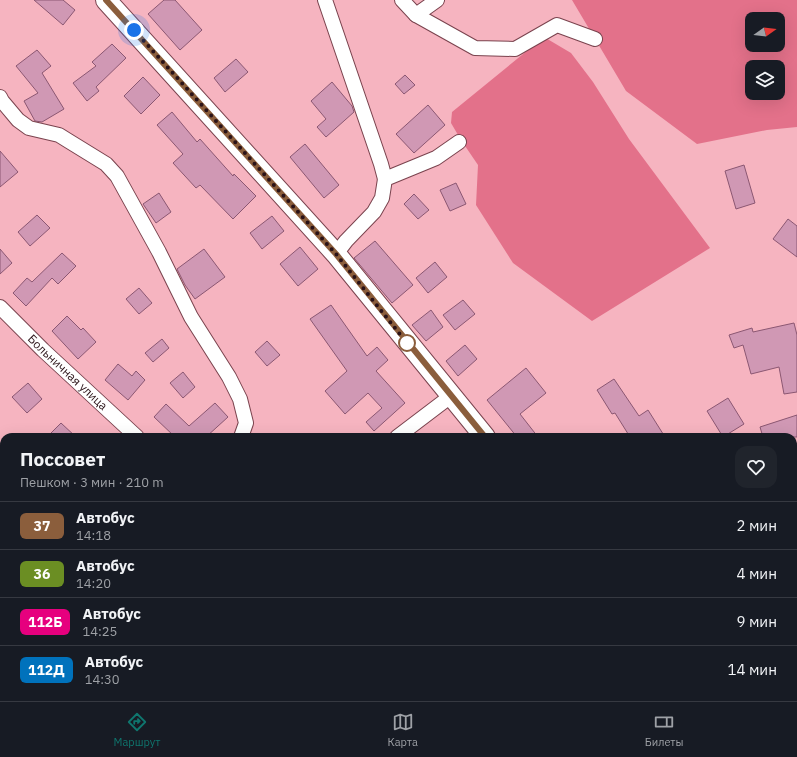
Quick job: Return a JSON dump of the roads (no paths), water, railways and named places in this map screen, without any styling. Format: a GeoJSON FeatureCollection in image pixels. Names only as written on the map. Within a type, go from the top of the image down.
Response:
{"type":"FeatureCollection","features":[{"type":"Feature","properties":{"kind":"street"},"geometry":{"type":"LineString","coordinates":[[106,0],[336,254],[482,433]]}},
{"type":"Feature","properties":{"kind":"street"},"geometry":{"type":"LineString","coordinates":[[325,0],[385,179],[382,198],[374,212],[346,241],[336,254]]}},
{"type":"Feature","properties":{"kind":"street"},"geometry":{"type":"LineString","coordinates":[[402,0],[416,15],[475,48],[515,50],[557,25],[595,39]]}},
{"type":"Feature","properties":{"kind":"street"},"geometry":{"type":"LineString","coordinates":[[416,15],[437,0]]}},
{"type":"Feature","properties":{"kind":"street"},"geometry":{"type":"LineString","coordinates":[[0,97],[18,120],[29,128],[63,137],[106,164],[117,176],[159,252],[191,317],[229,377],[237,393],[246,423],[242,433]]}},
{"type":"Feature","properties":{"kind":"street"},"geometry":{"type":"LineString","coordinates":[[385,179],[436,158],[459,142]]}},
{"type":"Feature","properties":{"kind":"street","name":"Больничная улица"},"geometry":{"type":"LineString","coordinates":[[0,307],[43,350],[133,433]]}},
{"type":"Feature","properties":{"kind":"street"},"geometry":{"type":"LineString","coordinates":[[402,433],[450,396]]}}]}
